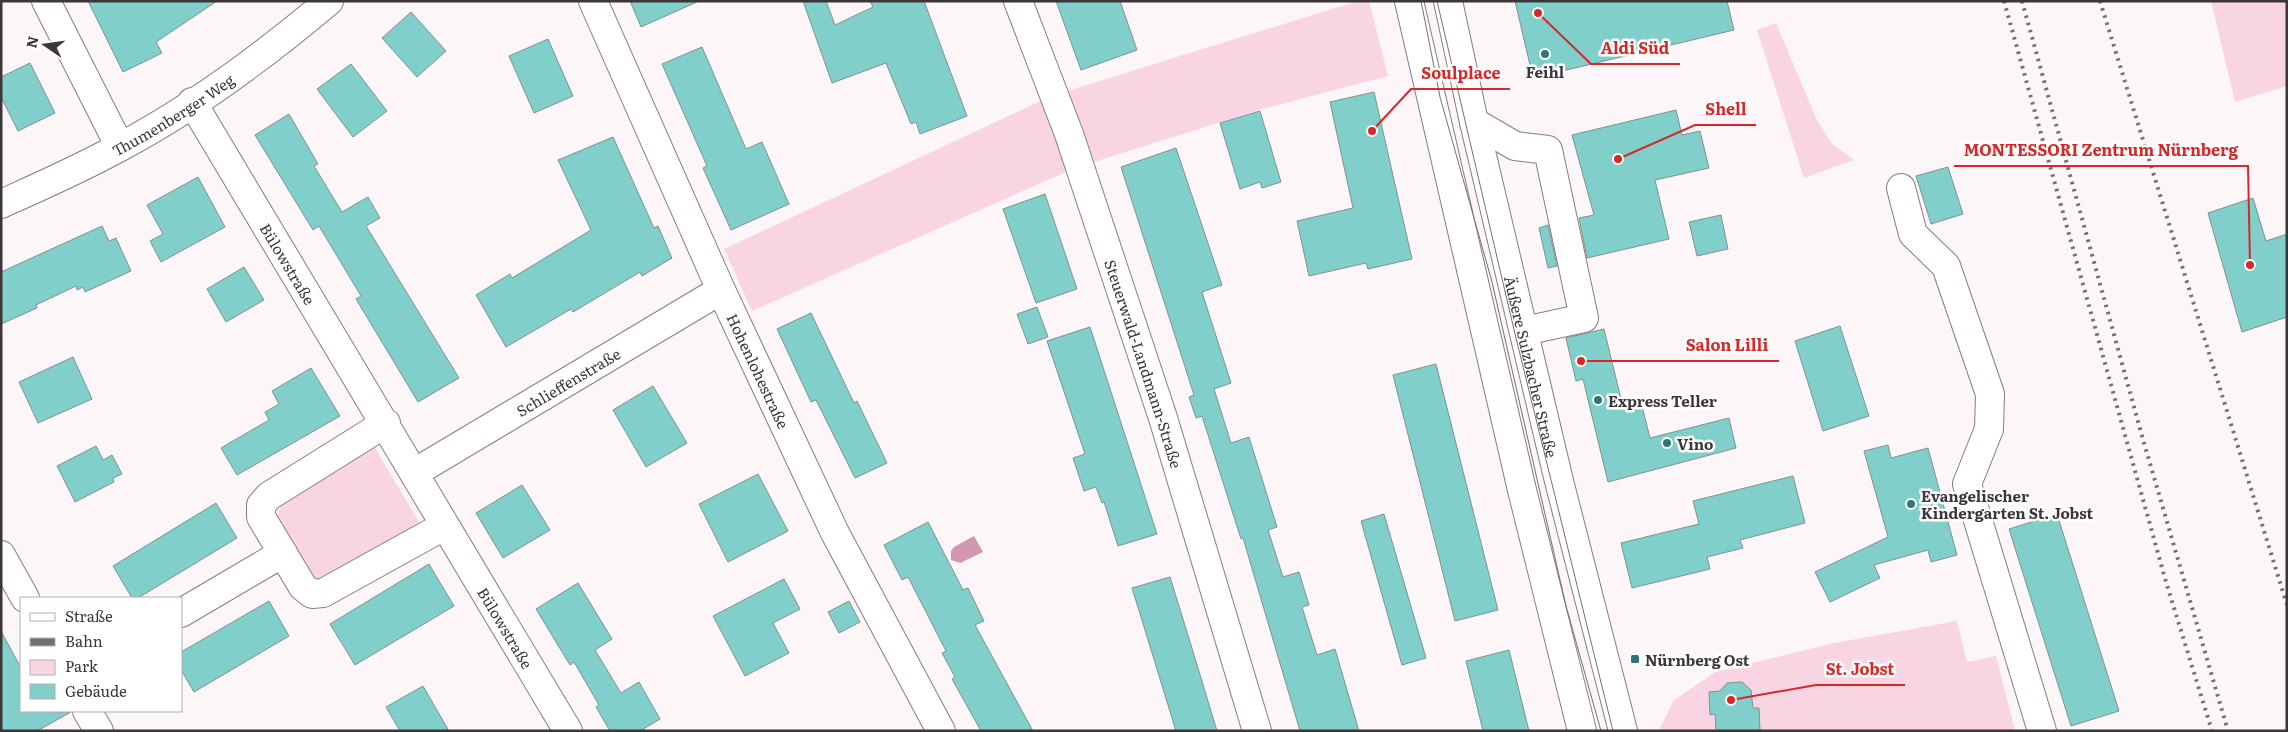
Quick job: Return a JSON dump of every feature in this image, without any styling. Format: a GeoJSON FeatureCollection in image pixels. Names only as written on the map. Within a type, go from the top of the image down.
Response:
{"type":"FeatureCollection","features":[{"type":"Feature","properties":{"kind":"street"},"geometry":{"type":"LineString","coordinates":[[46,1],[120,147]]}},
{"type":"Feature","properties":{"kind":"street","name":"Thumenberger Weg"},"geometry":{"type":"LineString","coordinates":[[1,204],[120,147],[258,58],[329,1]]}},
{"type":"Feature","properties":{"kind":"street","name":"Hohenlohestraße"},"geometry":{"type":"LineString","coordinates":[[593,1],[721,290],[834,533],[941,731]]}},
{"type":"Feature","properties":{"kind":"street","name":"Steuerwald-Landmann-Straße"},"geometry":{"type":"LineString","coordinates":[[1018,1],[1069,134],[1163,418],[1257,731]]}},
{"type":"Feature","properties":{"kind":"street"},"geometry":{"type":"LineString","coordinates":[[1409,1],[1529,517],[1582,731]]}},
{"type":"Feature","properties":{"kind":"street","name":"Äußere Sulzbacher Straße"},"geometry":{"type":"LineString","coordinates":[[1448,1],[1474,122],[1564,505],[1623,731]]}},
{"type":"Feature","properties":{"kind":"street","name":"Bülowstraße"},"geometry":{"type":"LineString","coordinates":[[192,102],[386,423],[444,526],[568,731]]}},
{"type":"Feature","properties":{"kind":"street"},"geometry":{"type":"LineString","coordinates":[[1474,122],[1515,146],[1548,150],[1584,318],[1524,331]]}},
{"type":"Feature","properties":{"kind":"street"},"geometry":{"type":"LineString","coordinates":[[1901,188],[1913,234],[1946,266],[1990,394],[1989,429],[1967,484],[2042,731]]}},
{"type":"Feature","properties":{"kind":"street","name":"Schlieffenstraße"},"geometry":{"type":"LineString","coordinates":[[414,473],[721,290]]}},
{"type":"Feature","properties":{"kind":"street"},"geometry":{"type":"LineString","coordinates":[[386,423],[269,496],[261,505],[261,517],[303,587],[312,594],[323,593],[444,526]]}},
{"type":"Feature","properties":{"kind":"street"},"geometry":{"type":"LineString","coordinates":[[1529,517],[1564,505]]}},
{"type":"Feature","properties":{"kind":"street"},"geometry":{"type":"LineString","coordinates":[[182,612],[283,553]]}},
{"type":"Feature","properties":{"kind":"street"},"geometry":{"type":"LineString","coordinates":[[1,555],[24,597]]}},
{"type":"Feature","properties":{"kind":"street"},"geometry":{"type":"LineString","coordinates":[[1552,610],[1589,601]]}},
{"type":"Feature","properties":{"kind":"street"},"geometry":{"type":"LineString","coordinates":[[88,712],[99,731]]}},
{"type":"Feature","properties":{"kind":"green space"},"geometry":{"type":"Polygon","coordinates":[[[1358,1],[1369,1],[1388,76],[1259,110],[1075,168],[752,311],[724,249],[1051,96],[1358,1]]]}},
{"type":"Feature","properties":{"kind":"green space"},"geometry":{"type":"Polygon","coordinates":[[[2211,1],[2287,1],[2287,86],[2235,102],[2211,1]]]}},
{"type":"Feature","properties":{"kind":"green space"},"geometry":{"type":"Polygon","coordinates":[[[1776,23],[1817,120],[1832,144],[1854,160],[1804,178],[1757,30],[1776,23]]]}},
{"type":"Feature","properties":{"kind":"green space"},"geometry":{"type":"Polygon","coordinates":[[[375,448],[419,522],[418,529],[325,579],[314,578],[305,572],[276,526],[282,502],[362,449],[375,448]]]}},
{"type":"Feature","properties":{"kind":"green space"},"geometry":{"type":"Polygon","coordinates":[[[1957,621],[1967,662],[1996,656],[2015,731],[1659,731],[1673,701],[1715,672],[1834,643],[1957,621]]]}},
{"type":"Feature","properties":{"kind":"shaded area"},"geometry":{"type":"Polygon","coordinates":[[[974,536],[983,552],[960,563],[951,560],[951,551],[954,547],[974,536]]]}},
{"type":"Feature","properties":{"kind":"building"},"geometry":{"type":"Polygon","coordinates":[[[88,1],[217,1],[156,42],[162,53],[123,72],[88,1]]]}},
{"type":"Feature","properties":{"kind":"building"},"geometry":{"type":"Polygon","coordinates":[[[630,1],[699,1],[641,27],[630,1]]]}},
{"type":"Feature","properties":{"kind":"building"},"geometry":{"type":"Polygon","coordinates":[[[803,1],[826,1],[835,25],[873,7],[870,1],[924,1],[967,116],[920,134],[916,122],[911,124],[886,63],[832,83],[803,1]]]}},
{"type":"Feature","properties":{"kind":"building"},"geometry":{"type":"Polygon","coordinates":[[[1056,1],[1120,1],[1137,50],[1081,70],[1056,1]]]}},
{"type":"Feature","properties":{"kind":"building"},"geometry":{"type":"Polygon","coordinates":[[[1515,1],[1727,1],[1734,30],[1533,78],[1515,1]]]}},
{"type":"Feature","properties":{"kind":"building"},"geometry":{"type":"Polygon","coordinates":[[[411,12],[446,51],[417,77],[382,38],[411,12]]]}},
{"type":"Feature","properties":{"kind":"building"},"geometry":{"type":"Polygon","coordinates":[[[548,39],[573,96],[534,113],[509,56],[548,39]]]}},
{"type":"Feature","properties":{"kind":"building"},"geometry":{"type":"Polygon","coordinates":[[[702,47],[746,149],[762,142],[789,204],[731,230],[703,168],[707,166],[662,64],[702,47]]]}},
{"type":"Feature","properties":{"kind":"building"},"geometry":{"type":"Polygon","coordinates":[[[30,63],[55,113],[18,131],[1,97],[1,77],[30,63]]]}},
{"type":"Feature","properties":{"kind":"building"},"geometry":{"type":"Polygon","coordinates":[[[351,64],[387,111],[353,137],[317,89],[351,64]]]}},
{"type":"Feature","properties":{"kind":"building"},"geometry":{"type":"Polygon","coordinates":[[[1374,92],[1412,259],[1368,269],[1366,263],[1309,276],[1297,221],[1353,208],[1330,102],[1374,92]]]}},
{"type":"Feature","properties":{"kind":"building"},"geometry":{"type":"Polygon","coordinates":[[[1676,110],[1682,135],[1700,131],[1709,168],[1655,180],[1669,239],[1587,258],[1579,218],[1594,215],[1572,135],[1676,110]]]}},
{"type":"Feature","properties":{"kind":"building"},"geometry":{"type":"Polygon","coordinates":[[[1260,111],[1281,182],[1262,188],[1260,182],[1240,189],[1220,123],[1260,111]]]}},
{"type":"Feature","properties":{"kind":"building"},"geometry":{"type":"Polygon","coordinates":[[[289,114],[318,164],[314,166],[342,212],[368,197],[380,218],[366,226],[459,378],[418,402],[356,299],[361,296],[319,226],[313,230],[255,135],[289,114]]]}},
{"type":"Feature","properties":{"kind":"building"},"geometry":{"type":"Polygon","coordinates":[[[613,137],[654,228],[658,226],[672,258],[642,276],[640,272],[573,312],[571,309],[506,347],[476,295],[510,274],[512,278],[591,230],[558,160],[613,137]]]}},
{"type":"Feature","properties":{"kind":"building"},"geometry":{"type":"Polygon","coordinates":[[[1176,148],[1222,285],[1202,292],[1231,383],[1214,389],[1231,443],[1249,437],[1277,527],[1268,530],[1283,577],[1299,572],[1309,605],[1302,607],[1317,655],[1335,649],[1359,731],[1300,731],[1243,538],[1241,539],[1202,416],[1196,418],[1189,397],[1194,395],[1121,167],[1176,148]]]}},
{"type":"Feature","properties":{"kind":"building"},"geometry":{"type":"Polygon","coordinates":[[[1948,167],[1963,214],[1931,224],[1916,176],[1948,167]]]}},
{"type":"Feature","properties":{"kind":"building"},"geometry":{"type":"Polygon","coordinates":[[[198,177],[225,227],[161,262],[150,241],[163,234],[147,205],[198,177]]]}},
{"type":"Feature","properties":{"kind":"building"},"geometry":{"type":"Polygon","coordinates":[[[1045,194],[1077,289],[1036,303],[1003,209],[1045,194]]]}},
{"type":"Feature","properties":{"kind":"building"},"geometry":{"type":"Polygon","coordinates":[[[2253,198],[2266,241],[2287,234],[2287,317],[2242,332],[2208,213],[2253,198]]]}},
{"type":"Feature","properties":{"kind":"building"},"geometry":{"type":"Polygon","coordinates":[[[1721,215],[1728,249],[1697,256],[1689,222],[1721,215]]]}},
{"type":"Feature","properties":{"kind":"building"},"geometry":{"type":"Polygon","coordinates":[[[1548,225],[1557,266],[1548,268],[1539,228],[1548,225]]]}},
{"type":"Feature","properties":{"kind":"building"},"geometry":{"type":"Polygon","coordinates":[[[102,226],[109,241],[116,238],[131,271],[85,292],[83,287],[77,290],[76,286],[36,305],[37,308],[1,324],[1,272],[102,226]]]}},
{"type":"Feature","properties":{"kind":"building"},"geometry":{"type":"Polygon","coordinates":[[[244,267],[264,300],[226,322],[207,289],[244,267]]]}},
{"type":"Feature","properties":{"kind":"building"},"geometry":{"type":"Polygon","coordinates":[[[1037,307],[1048,337],[1028,344],[1017,314],[1037,307]]]}},
{"type":"Feature","properties":{"kind":"building"},"geometry":{"type":"Polygon","coordinates":[[[811,313],[854,403],[857,401],[887,463],[855,478],[816,400],[811,402],[777,329],[811,313]]]}},
{"type":"Feature","properties":{"kind":"building"},"geometry":{"type":"Polygon","coordinates":[[[1840,326],[1869,416],[1823,431],[1795,341],[1840,326]]]}},
{"type":"Feature","properties":{"kind":"building"},"geometry":{"type":"Polygon","coordinates":[[[1090,327],[1157,534],[1118,546],[1104,502],[1102,503],[1096,487],[1084,491],[1073,458],[1085,454],[1047,341],[1090,327]]]}},
{"type":"Feature","properties":{"kind":"building","name":"Vino"},"geometry":{"type":"Polygon","coordinates":[[[1604,329],[1622,403],[1640,398],[1650,438],[1729,418],[1736,448],[1608,482],[1583,379],[1576,381],[1566,338],[1604,329]]]}},
{"type":"Feature","properties":{"kind":"building"},"geometry":{"type":"Polygon","coordinates":[[[73,357],[92,399],[38,423],[19,382],[73,357]]]}},
{"type":"Feature","properties":{"kind":"building"},"geometry":{"type":"Polygon","coordinates":[[[1436,364],[1498,610],[1455,621],[1393,375],[1436,364]]]}},
{"type":"Feature","properties":{"kind":"building"},"geometry":{"type":"Polygon","coordinates":[[[311,368],[340,416],[237,475],[221,448],[269,420],[265,412],[279,404],[272,391],[311,368]]]}},
{"type":"Feature","properties":{"kind":"building"},"geometry":{"type":"Polygon","coordinates":[[[653,386],[687,443],[646,467],[613,410],[653,386]]]}},
{"type":"Feature","properties":{"kind":"building","name":"Evangelischer Kindergarten St. Jobst"},"geometry":{"type":"Polygon","coordinates":[[[1888,445],[1891,458],[1928,448],[1957,555],[1931,562],[1928,550],[1874,565],[1880,578],[1830,602],[1815,572],[1888,537],[1864,451],[1888,445]]]}},
{"type":"Feature","properties":{"kind":"building"},"geometry":{"type":"Polygon","coordinates":[[[96,446],[103,460],[112,455],[122,474],[113,478],[114,482],[75,502],[57,466],[96,446]]]}},
{"type":"Feature","properties":{"kind":"building"},"geometry":{"type":"Polygon","coordinates":[[[758,474],[788,531],[728,562],[699,504],[758,474]]]}},
{"type":"Feature","properties":{"kind":"building"},"geometry":{"type":"Polygon","coordinates":[[[1793,476],[1805,523],[1740,540],[1743,548],[1707,557],[1710,569],[1632,588],[1621,543],[1699,524],[1693,501],[1793,476]]]}},
{"type":"Feature","properties":{"kind":"building"},"geometry":{"type":"Polygon","coordinates":[[[522,485],[550,530],[503,558],[476,513],[522,485]]]}},
{"type":"Feature","properties":{"kind":"building"},"geometry":{"type":"Polygon","coordinates":[[[216,503],[237,538],[140,597],[131,597],[113,566],[216,503]]]}},
{"type":"Feature","properties":{"kind":"building"},"geometry":{"type":"Polygon","coordinates":[[[1384,514],[1426,658],[1402,665],[1361,521],[1384,514]]]}},
{"type":"Feature","properties":{"kind":"building"},"geometry":{"type":"Polygon","coordinates":[[[2057,514],[2119,711],[2071,726],[2009,529],[2057,514]]]}},
{"type":"Feature","properties":{"kind":"building"},"geometry":{"type":"Polygon","coordinates":[[[928,522],[963,590],[968,588],[984,621],[975,625],[1033,731],[981,731],[952,679],[955,677],[942,653],[946,651],[908,577],[902,580],[884,545],[928,522]]]}},
{"type":"Feature","properties":{"kind":"building"},"geometry":{"type":"Polygon","coordinates":[[[429,564],[454,606],[355,665],[330,624],[429,564]]]}},
{"type":"Feature","properties":{"kind":"building"},"geometry":{"type":"Polygon","coordinates":[[[1170,577],[1217,731],[1176,731],[1132,588],[1170,577]]]}},
{"type":"Feature","properties":{"kind":"building"},"geometry":{"type":"Polygon","coordinates":[[[784,579],[800,609],[773,623],[789,653],[745,676],[713,616],[784,579]]]}},
{"type":"Feature","properties":{"kind":"building"},"geometry":{"type":"Polygon","coordinates":[[[578,583],[612,639],[595,650],[621,693],[639,682],[660,719],[640,731],[610,731],[596,707],[599,705],[574,662],[570,665],[536,609],[578,583]]]}},
{"type":"Feature","properties":{"kind":"building"},"geometry":{"type":"Polygon","coordinates":[[[269,601],[289,636],[194,692],[182,672],[182,651],[269,601]]]}},
{"type":"Feature","properties":{"kind":"building"},"geometry":{"type":"Polygon","coordinates":[[[849,601],[860,622],[839,633],[828,612],[849,601]]]}},
{"type":"Feature","properties":{"kind":"building"},"geometry":{"type":"Polygon","coordinates":[[[1,631],[20,666],[20,712],[71,712],[37,731],[1,731],[1,631]]]}},
{"type":"Feature","properties":{"kind":"building"},"geometry":{"type":"Polygon","coordinates":[[[1509,650],[1529,731],[1483,731],[1466,661],[1509,650]]]}},
{"type":"Feature","properties":{"kind":"building"},"geometry":{"type":"Polygon","coordinates":[[[1742,682],[1751,690],[1753,708],[1759,708],[1760,731],[1716,731],[1715,714],[1710,715],[1709,692],[1720,691],[1727,683],[1742,682]]]}},
{"type":"Feature","properties":{"kind":"building"},"geometry":{"type":"Polygon","coordinates":[[[423,686],[449,731],[400,731],[386,707],[423,686]]]}},
{"type":"Feature","properties":{"kind":"tram line"},"geometry":{"type":"LineString","coordinates":[[1421,1],[1440,97],[1492,282],[1566,606],[1601,731]]}},
{"type":"Feature","properties":{"kind":"tram line"},"geometry":{"type":"LineString","coordinates":[[1437,1],[1515,334],[1613,731]]}},
{"type":"Feature","properties":{"kind":"railway"},"geometry":{"type":"LineString","coordinates":[[2004,1],[2166,582],[2212,731]]}},
{"type":"Feature","properties":{"kind":"railway"},"geometry":{"type":"LineString","coordinates":[[2022,1],[2142,436],[2228,731]]}},
{"type":"Feature","properties":{"kind":"railway"},"geometry":{"type":"LineString","coordinates":[[2100,1],[2287,605]]}},
{"type":"Feature","properties":{"kind":"place","name":"Aldi Süd"},"geometry":{"type":"Point","coordinates":[1538,13]}},
{"type":"Feature","properties":{"kind":"place","name":"Feihl"},"geometry":{"type":"Point","coordinates":[1545,54]}},
{"type":"Feature","properties":{"kind":"place","name":"Soulplace"},"geometry":{"type":"Point","coordinates":[1372,131]}},
{"type":"Feature","properties":{"kind":"place","name":"Shell"},"geometry":{"type":"Point","coordinates":[1618,159]}},
{"type":"Feature","properties":{"kind":"place","name":"MONTESSORI Zentrum Nürnberg"},"geometry":{"type":"Point","coordinates":[2250,265]}},
{"type":"Feature","properties":{"kind":"place","name":"Salon Lilli"},"geometry":{"type":"Point","coordinates":[1581,361]}},
{"type":"Feature","properties":{"kind":"place","name":"Express Teller"},"geometry":{"type":"Point","coordinates":[1598,400]}},
{"type":"Feature","properties":{"kind":"place","name":"Vino"},"geometry":{"type":"Point","coordinates":[1667,443]}},
{"type":"Feature","properties":{"kind":"place","name":"Evangelischer Kindergarten St. Jobst"},"geometry":{"type":"Point","coordinates":[1911,504]}},
{"type":"Feature","properties":{"kind":"place","name":"Nürnberg Ost"},"geometry":{"type":"Point","coordinates":[1635,659]}},
{"type":"Feature","properties":{"kind":"place","name":"St. Jobst"},"geometry":{"type":"Point","coordinates":[1731,700]}}]}
